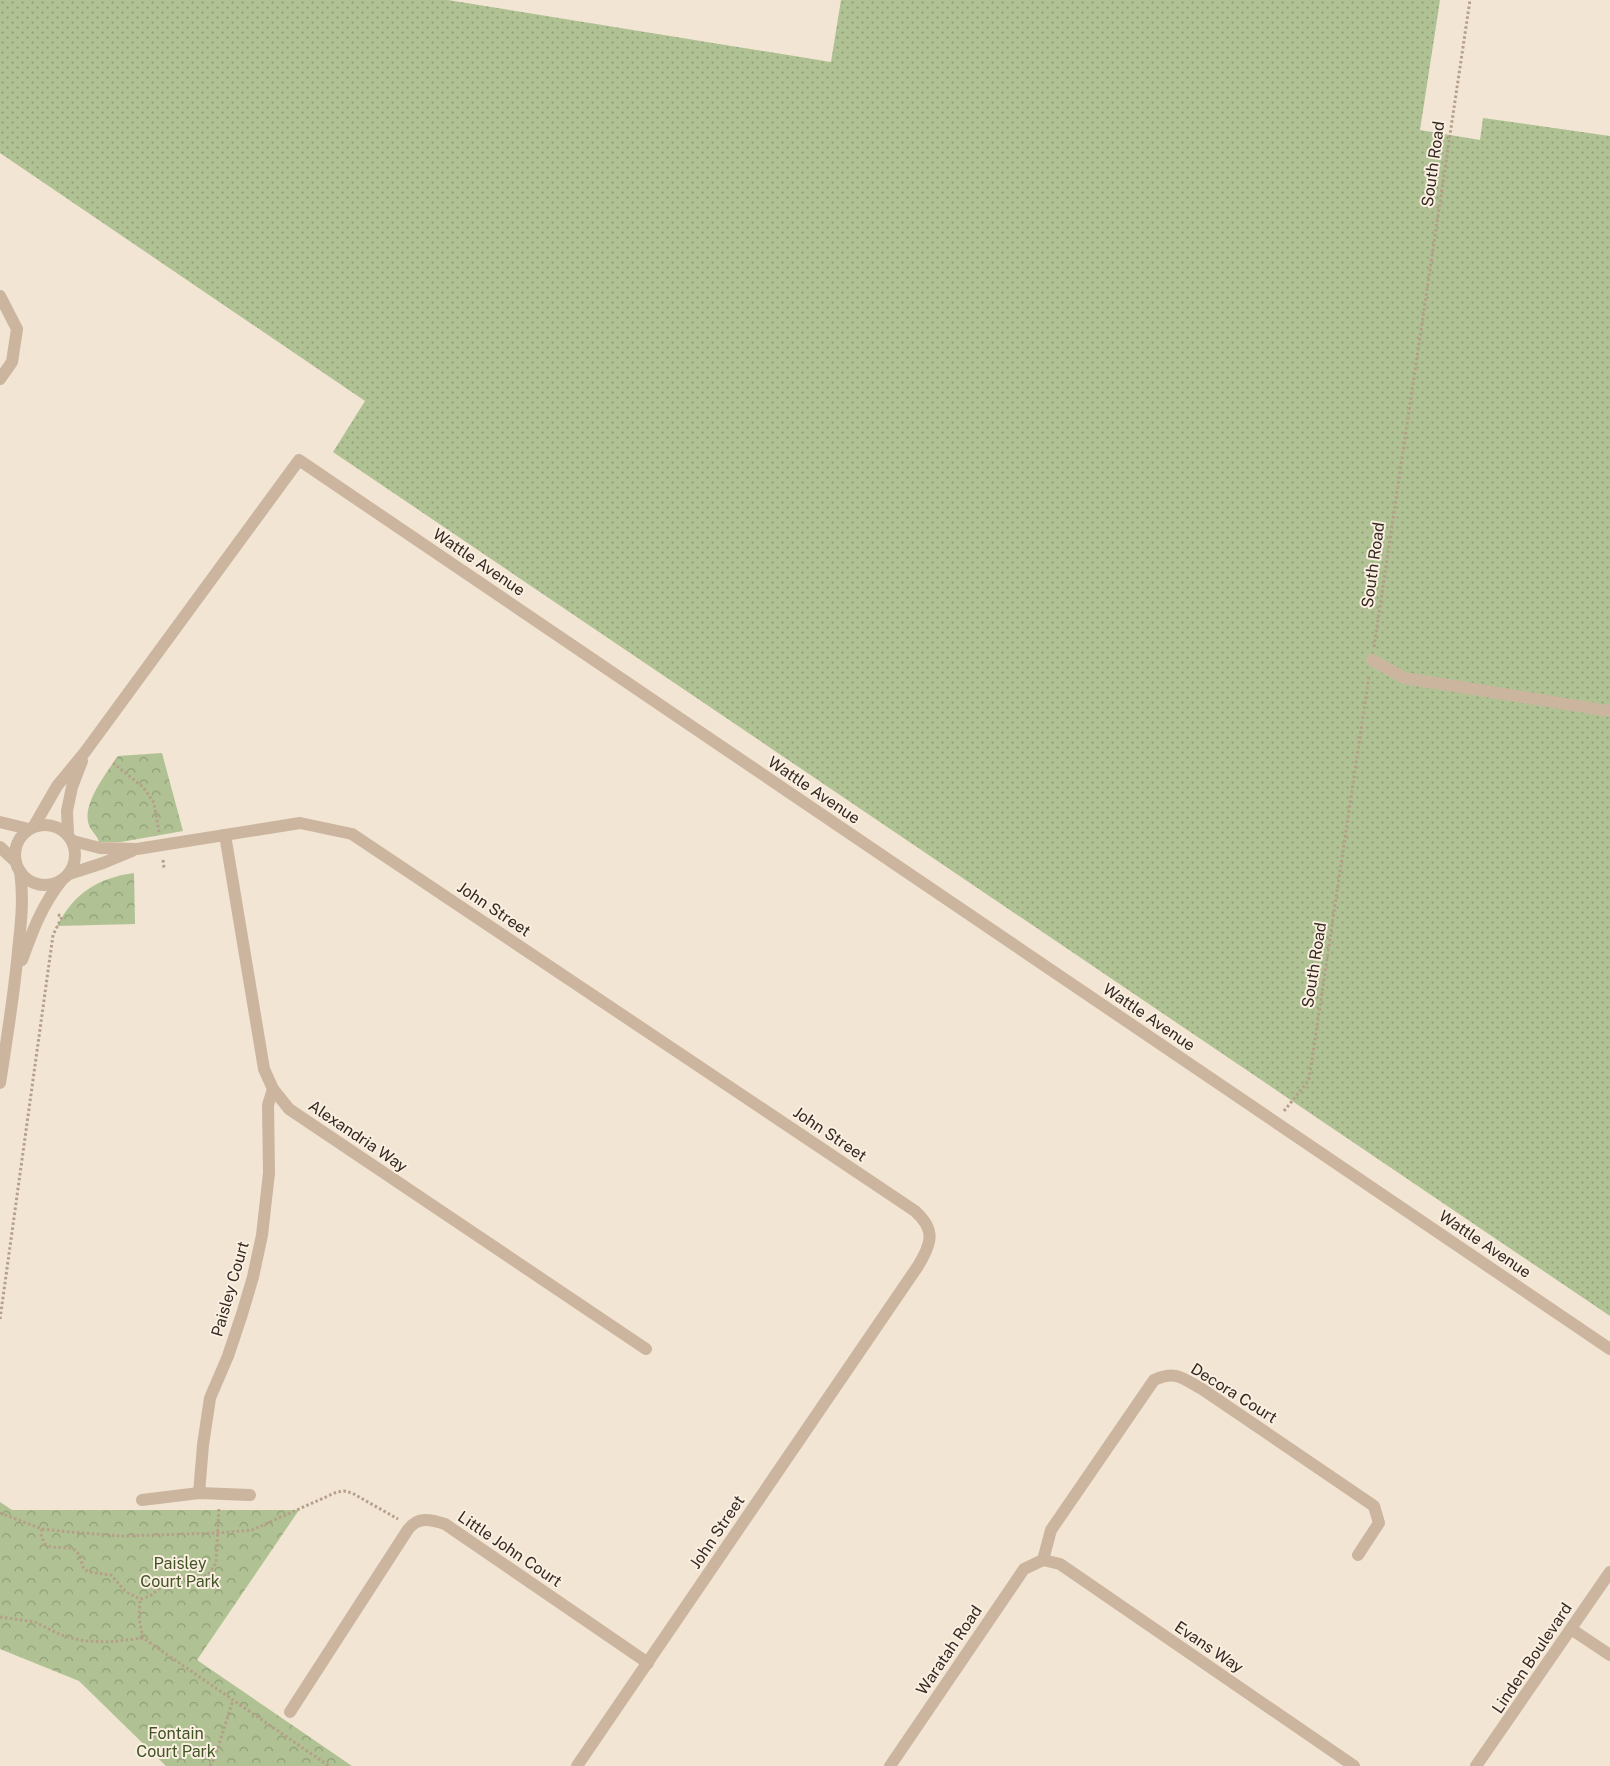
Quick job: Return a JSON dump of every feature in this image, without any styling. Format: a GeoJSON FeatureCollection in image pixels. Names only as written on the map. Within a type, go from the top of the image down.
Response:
{"type":"FeatureCollection","features":[{"type":"Feature","properties":{"kind":"street"},"geometry":{"type":"LineString","coordinates":[[0,296],[17,329],[12,362],[0,379]]}},
{"type":"Feature","properties":{"kind":"street","name":"Wattle Avenue"},"geometry":{"type":"LineString","coordinates":[[32,828],[57,786],[85,752],[299,460],[1610,1349]]}},
{"type":"Feature","properties":{"kind":"street"},"geometry":{"type":"LineString","coordinates":[[1372,660],[1404,678],[1610,710]]}},
{"type":"Feature","properties":{"kind":"street","name":"Wattle Avenue"},"geometry":{"type":"LineString","coordinates":[[70,838],[67,811],[72,787],[85,752]]}},
{"type":"Feature","properties":{"kind":"street"},"geometry":{"type":"LineString","coordinates":[[0,822],[32,828]]}},
{"type":"Feature","properties":{"kind":"street","name":"John Street"},"geometry":{"type":"LineString","coordinates":[[66,877],[137,850],[300,823],[352,834],[926,1220],[931,1234],[928,1250],[918,1266],[577,1766]]}},
{"type":"Feature","properties":{"kind":"street"},"geometry":{"type":"LineString","coordinates":[[0,1084],[4,1028],[16,976],[22,910],[22,889],[15,852],[17,843],[32,828],[43,824],[52,825],[61,828],[70,838],[76,849],[76,858],[66,877],[50,896],[43,908],[16,976]]}},
{"type":"Feature","properties":{"kind":"street","name":"Alexandria Way"},"geometry":{"type":"LineString","coordinates":[[225,835],[264,1069],[273,1089],[289,1109],[646,1349]]}},
{"type":"Feature","properties":{"kind":"street","name":"John Street"},"geometry":{"type":"LineString","coordinates":[[70,838],[100,848],[137,850]]}},
{"type":"Feature","properties":{"kind":"street"},"geometry":{"type":"LineString","coordinates":[[0,847],[18,866],[26,878],[35,883],[44,885],[54,884],[66,877]]}},
{"type":"Feature","properties":{"kind":"street","name":"Paisley Court"},"geometry":{"type":"LineString","coordinates":[[199,1493],[203,1445],[210,1398],[228,1356],[242,1314],[262,1235],[269,1173],[268,1105],[273,1089]]}},
{"type":"Feature","properties":{"kind":"street","name":"Decora Court"},"geometry":{"type":"LineString","coordinates":[[1043,1560],[1051,1530],[1154,1380],[1167,1374],[1180,1377],[1202,1389],[1374,1506],[1378,1523],[1358,1555]]}},
{"type":"Feature","properties":{"kind":"street"},"geometry":{"type":"LineString","coordinates":[[142,1500],[199,1493],[250,1495]]}},
{"type":"Feature","properties":{"kind":"street","name":"Little John Court"},"geometry":{"type":"LineString","coordinates":[[411,1526],[422,1519],[434,1520],[445,1524],[648,1663]]}},
{"type":"Feature","properties":{"kind":"street"},"geometry":{"type":"LineString","coordinates":[[290,1712],[411,1526]]}},
{"type":"Feature","properties":{"kind":"street","name":"Waratah Road"},"geometry":{"type":"LineString","coordinates":[[890,1766],[1024,1569],[1043,1560]]}},
{"type":"Feature","properties":{"kind":"street","name":"Evans Way"},"geometry":{"type":"LineString","coordinates":[[1043,1560],[1060,1564],[1354,1766]]}},
{"type":"Feature","properties":{"kind":"street","name":"Linden Boulevard"},"geometry":{"type":"LineString","coordinates":[[1478,1765],[1610,1572]]}},
{"type":"Feature","properties":{"kind":"street"},"geometry":{"type":"LineString","coordinates":[[1571,1629],[1610,1655]]}},
{"type":"Feature","properties":{"kind":"path","name":"South Road"},"geometry":{"type":"LineString","coordinates":[[1275,1122],[1309,1080],[1470,0]]}},
{"type":"Feature","properties":{"kind":"path"},"geometry":{"type":"LineString","coordinates":[[113,763],[143,787],[154,803],[164,868]]}},
{"type":"Feature","properties":{"kind":"path"},"geometry":{"type":"LineString","coordinates":[[0,1319],[53,935],[62,916],[43,908]]}},
{"type":"Feature","properties":{"kind":"path"},"geometry":{"type":"LineString","coordinates":[[0,1513],[42,1529],[70,1532],[121,1536],[218,1533],[252,1530],[337,1492],[344,1491],[352,1493],[411,1526]]}},
{"type":"Feature","properties":{"kind":"path"},"geometry":{"type":"LineString","coordinates":[[42,1529],[41,1535],[45,1544],[54,1548],[75,1550],[84,1569],[89,1572],[111,1575],[126,1592],[140,1598],[150,1596],[172,1579],[198,1578],[208,1574],[216,1563],[220,1504],[199,1493]]}},
{"type":"Feature","properties":{"kind":"path"},"geometry":{"type":"LineString","coordinates":[[140,1598],[139,1618],[142,1638]]}},
{"type":"Feature","properties":{"kind":"path"},"geometry":{"type":"LineString","coordinates":[[0,1616],[35,1622],[61,1635],[84,1641],[109,1642],[142,1638],[329,1766]]}},
{"type":"Feature","properties":{"kind":"path"},"geometry":{"type":"LineString","coordinates":[[210,1766],[215,1757],[233,1700]]}},
{"type":"Feature","properties":{"kind":"green space"},"geometry":{"type":"Polygon","coordinates":[[[0,0],[448,0],[831,62],[841,0],[1440,0],[1420,130],[1480,140],[1483,118],[1610,136],[1610,1316],[333,452],[365,401],[0,153],[0,0]]]}},
{"type":"Feature","properties":{"kind":"green space"},"geometry":{"type":"Polygon","coordinates":[[[162,753],[183,831],[121,842],[99,842],[89,825],[87,817],[96,789],[118,756],[162,753]]]}},
{"type":"Feature","properties":{"kind":"green space"},"geometry":{"type":"Polygon","coordinates":[[[134,873],[135,924],[57,926],[71,904],[88,889],[109,879],[134,873]]]}},
{"type":"Feature","properties":{"kind":"green space"},"geometry":{"type":"Polygon","coordinates":[[[0,1502],[12,1510],[299,1510],[197,1660],[352,1766],[166,1766],[79,1681],[0,1649],[0,1502]]]}},
{"type":"Feature","properties":{"kind":"park label","name":"Paisley Court Park"},"geometry":{"type":"Point","coordinates":[180,1572]}},
{"type":"Feature","properties":{"kind":"park label","name":"Fontain Court Park"},"geometry":{"type":"Point","coordinates":[176,1742]}}]}
